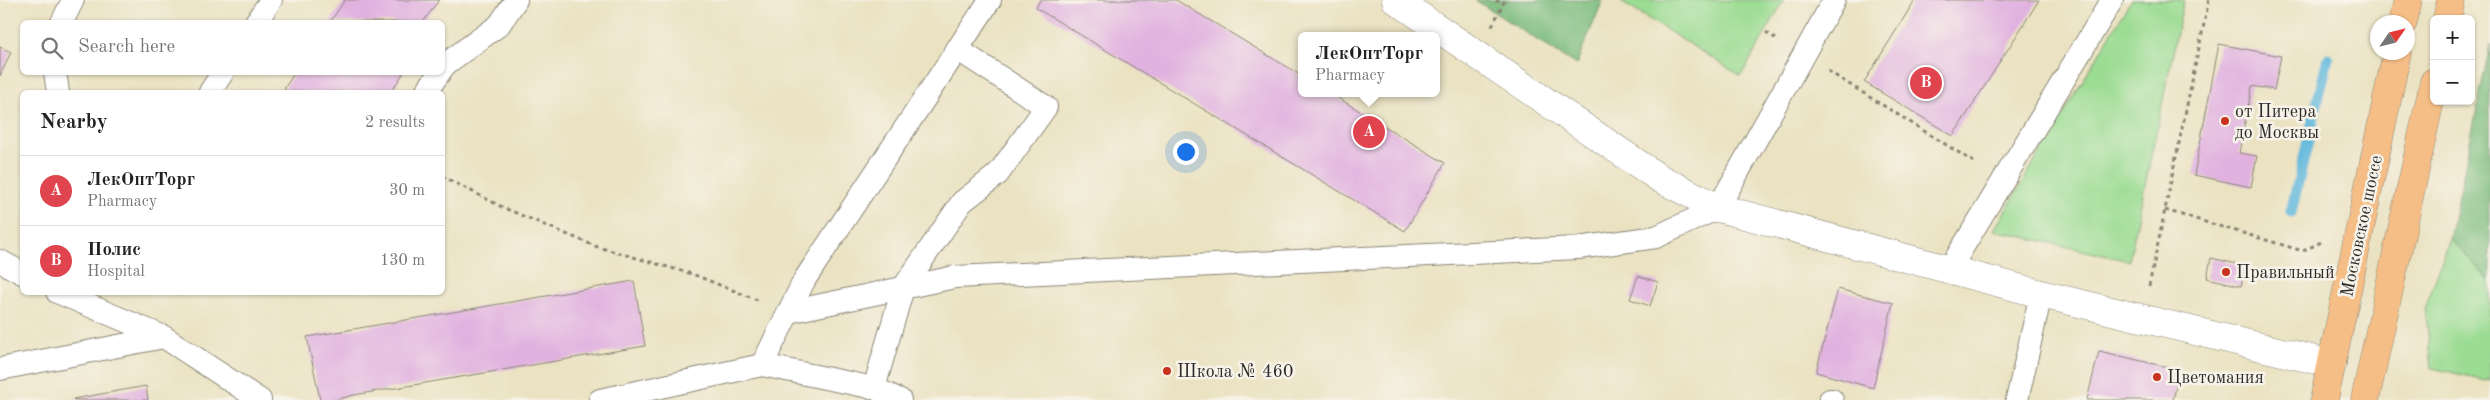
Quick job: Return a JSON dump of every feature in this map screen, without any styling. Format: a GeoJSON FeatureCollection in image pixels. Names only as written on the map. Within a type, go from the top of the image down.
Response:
{"type":"FeatureCollection","features":[{"type":"Feature","properties":{"kind":"highway"},"geometry":{"type":"LineString","coordinates":[[2405,15],[2408,0]]}},
{"type":"Feature","properties":{"kind":"highway"},"geometry":{"type":"LineString","coordinates":[[2449,15],[2452,0]]}},
{"type":"Feature","properties":{"kind":"highway","name":"Московское шоссе"},"geometry":{"type":"LineString","coordinates":[[2324,400],[2395,60]]}},
{"type":"Feature","properties":{"kind":"highway"},"geometry":{"type":"LineString","coordinates":[[2365,400],[2430,100]]}},
{"type":"Feature","properties":{"kind":"street"},"geometry":{"type":"LineString","coordinates":[[1396,0],[1658,178],[1718,208],[2041,294],[2332,364]]}},
{"type":"Feature","properties":{"kind":"lane"},"geometry":{"type":"LineString","coordinates":[[63,20],[73,0]]}},
{"type":"Feature","properties":{"kind":"lane"},"geometry":{"type":"LineString","coordinates":[[257,20],[271,0]]}},
{"type":"Feature","properties":{"kind":"lane"},"geometry":{"type":"LineString","coordinates":[[445,65],[499,25],[516,0]]}},
{"type":"Feature","properties":{"kind":"lane"},"geometry":{"type":"LineString","coordinates":[[762,365],[805,279],[990,0]]}},
{"type":"Feature","properties":{"kind":"lane"},"geometry":{"type":"LineString","coordinates":[[788,312],[956,277],[1578,248],[1656,237],[1718,208],[1834,0]]}},
{"type":"Feature","properties":{"kind":"lane"},"geometry":{"type":"LineString","coordinates":[[1949,270],[2112,0]]}},
{"type":"Feature","properties":{"kind":"lane"},"geometry":{"type":"LineString","coordinates":[[874,388],[903,288],[962,202],[998,174],[1046,107],[958,49]]}},
{"type":"Feature","properties":{"kind":"lane"},"geometry":{"type":"LineString","coordinates":[[56,75],[58,90]]}},
{"type":"Feature","properties":{"kind":"lane"},"geometry":{"type":"LineString","coordinates":[[211,90],[221,75]]}},
{"type":"Feature","properties":{"kind":"lane"},"geometry":{"type":"LineString","coordinates":[[427,90],[438,75]]}},
{"type":"Feature","properties":{"kind":"lane"},"geometry":{"type":"LineString","coordinates":[[0,260],[20,272]]}},
{"type":"Feature","properties":{"kind":"lane"},"geometry":{"type":"LineString","coordinates":[[2017,400],[2041,294]]}},
{"type":"Feature","properties":{"kind":"lane"},"geometry":{"type":"LineString","coordinates":[[64,295],[164,336],[260,400]]}},
{"type":"Feature","properties":{"kind":"lane"},"geometry":{"type":"LineString","coordinates":[[0,369],[164,336]]}},
{"type":"Feature","properties":{"kind":"lane"},"geometry":{"type":"LineString","coordinates":[[600,400],[762,365],[874,388],[900,400]]}},
{"type":"Feature","properties":{"kind":"path"},"geometry":{"type":"LineString","coordinates":[[1496,0],[1502,4]]}},
{"type":"Feature","properties":{"kind":"path"},"geometry":{"type":"LineString","coordinates":[[2142,318],[2209,0]]}},
{"type":"Feature","properties":{"kind":"path"},"geometry":{"type":"LineString","coordinates":[[1766,32],[2003,180]]}},
{"type":"Feature","properties":{"kind":"path"},"geometry":{"type":"LineString","coordinates":[[445,178],[504,208],[595,246],[692,274],[788,312]]}},
{"type":"Feature","properties":{"kind":"path"},"geometry":{"type":"LineString","coordinates":[[2165,210],[2303,251],[2325,240]]}},
{"type":"Feature","properties":{"kind":"green space"},"geometry":{"type":"Polygon","coordinates":[[[1475,0],[1603,0],[1576,65],[1475,0]]]}},
{"type":"Feature","properties":{"kind":"green space"},"geometry":{"type":"Polygon","coordinates":[[[1618,0],[1784,0],[1741,76],[1618,0]]]}},
{"type":"Feature","properties":{"kind":"green space"},"geometry":{"type":"Polygon","coordinates":[[[2131,0],[2184,0],[2129,261],[1994,230],[2131,0]]]}},
{"type":"Feature","properties":{"kind":"green space"},"geometry":{"type":"Polygon","coordinates":[[[2490,45],[2490,281],[2450,239],[2490,45]]]}},
{"type":"Feature","properties":{"kind":"green space"},"geometry":{"type":"Polygon","coordinates":[[[2450,239],[2490,281],[2490,381],[2432,368],[2425,309],[2450,239]]]}},
{"type":"Feature","properties":{"kind":"building"},"geometry":{"type":"Polygon","coordinates":[[[345,0],[439,0],[424,20],[331,20],[345,0]]]}},
{"type":"Feature","properties":{"kind":"building"},"geometry":{"type":"Polygon","coordinates":[[[1040,0],[1176,0],[1298,74],[1298,97],[1337,97],[1445,163],[1405,231],[1036,8],[1040,0]]]}},
{"type":"Feature","properties":{"kind":"building"},"geometry":{"type":"Polygon","coordinates":[[[1915,0],[2039,0],[1953,136],[1864,82],[1915,0]]]}},
{"type":"Feature","properties":{"kind":"building","name":"от Питера до Москвы"},"geometry":{"type":"Polygon","coordinates":[[[2219,44],[2281,56],[2274,90],[2252,86],[2239,153],[2257,156],[2251,187],[2194,175],[2219,44]]]}},
{"type":"Feature","properties":{"kind":"building"},"geometry":{"type":"Polygon","coordinates":[[[0,47],[11,52],[0,76],[0,47]]]}},
{"type":"Feature","properties":{"kind":"building"},"geometry":{"type":"Polygon","coordinates":[[[293,75],[402,75],[392,90],[284,89],[293,75]]]}},
{"type":"Feature","properties":{"kind":"building","name":"Правильный"},"geometry":{"type":"Polygon","coordinates":[[[2211,258],[2246,266],[2241,286],[2207,278],[2211,258]]]}},
{"type":"Feature","properties":{"kind":"building"},"geometry":{"type":"Polygon","coordinates":[[[1638,276],[1658,282],[1650,306],[1630,299],[1638,276]]]}},
{"type":"Feature","properties":{"kind":"building"},"geometry":{"type":"Polygon","coordinates":[[[634,281],[645,346],[354,395],[335,400],[320,400],[307,337],[634,281]]]}},
{"type":"Feature","properties":{"kind":"building"},"geometry":{"type":"Polygon","coordinates":[[[1838,289],[1893,303],[1873,388],[1816,372],[1838,289]]]}},
{"type":"Feature","properties":{"kind":"building"},"geometry":{"type":"Polygon","coordinates":[[[2099,351],[2180,370],[2173,400],[2087,400],[2099,351]]]}},
{"type":"Feature","properties":{"kind":"building"},"geometry":{"type":"Polygon","coordinates":[[[146,386],[148,400],[73,399],[146,386]]]}},
{"type":"Feature","properties":{"kind":"waterway"},"geometry":{"type":"LineString","coordinates":[[2291,212],[2328,58]]}},
{"type":"Feature","properties":{"kind":"place","name":"Полис"},"geometry":{"type":"Point","coordinates":[1926,83]}},
{"type":"Feature","properties":{"kind":"place","name":"от Питера до Москвы"},"geometry":{"type":"Point","coordinates":[2225,121]}},
{"type":"Feature","properties":{"kind":"place","name":"ЛекОптТорг"},"geometry":{"type":"Point","coordinates":[1369,132]}},
{"type":"Feature","properties":{"kind":"place","name":"Правильный"},"geometry":{"type":"Point","coordinates":[2226,272]}},
{"type":"Feature","properties":{"kind":"place","name":"Школа № 460"},"geometry":{"type":"Point","coordinates":[1167,371]}},
{"type":"Feature","properties":{"kind":"place","name":"Цветомания"},"geometry":{"type":"Point","coordinates":[2157,377]}}]}
